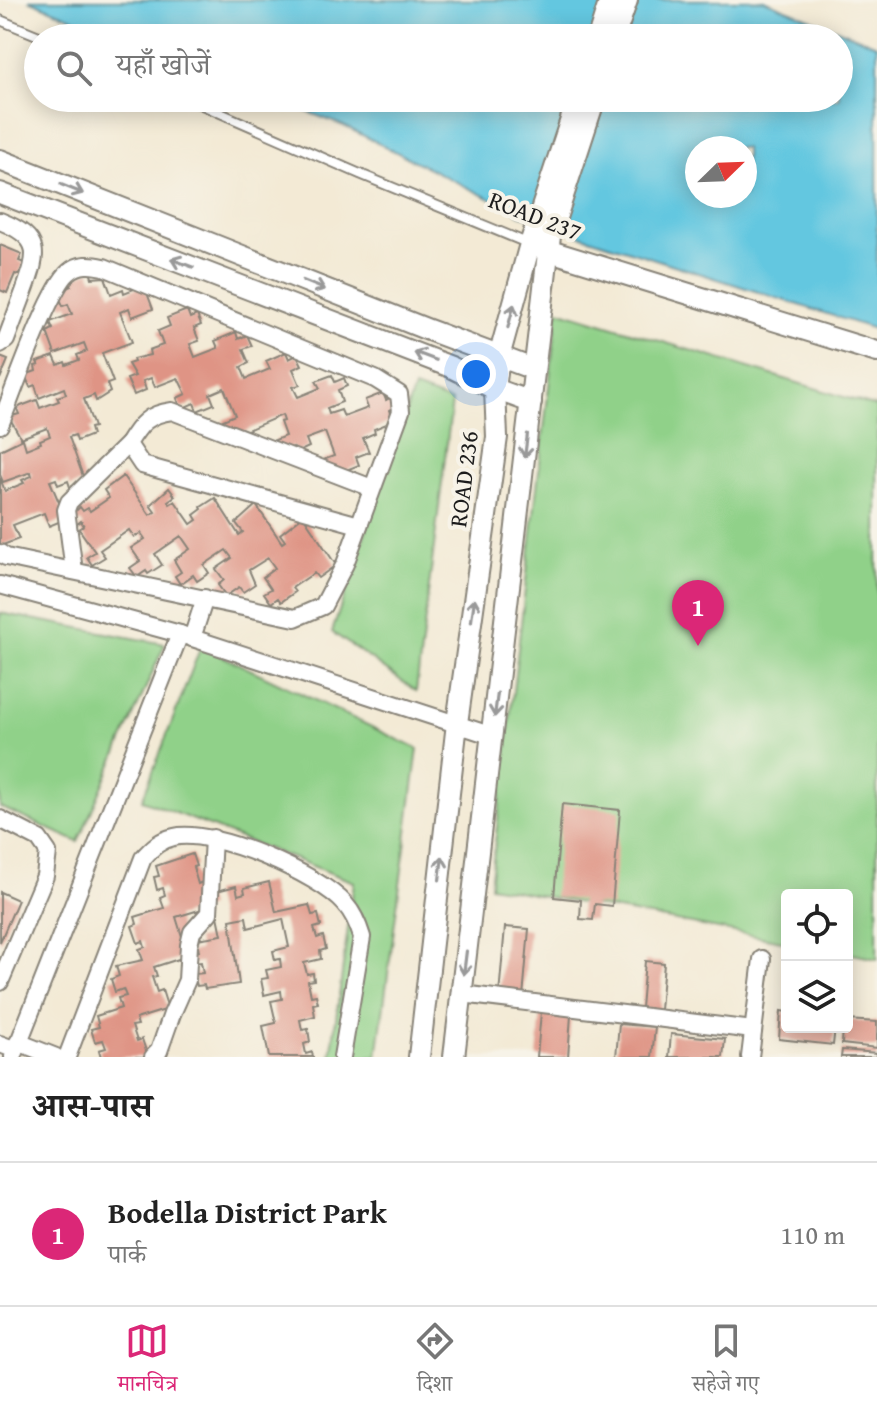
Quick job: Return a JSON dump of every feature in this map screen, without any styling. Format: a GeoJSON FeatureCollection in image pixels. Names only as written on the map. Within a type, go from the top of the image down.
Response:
{"type":"FeatureCollection","features":[{"type":"Feature","properties":{"kind":"street"},"geometry":{"type":"LineString","coordinates":[[602,24],[610,0]]}},
{"type":"Feature","properties":{"kind":"street"},"geometry":{"type":"LineString","coordinates":[[619,24],[627,0]]}},
{"type":"Feature","properties":{"kind":"street"},"geometry":{"type":"LineString","coordinates":[[454,1057],[531,402],[541,241],[574,112]]}},
{"type":"Feature","properties":{"kind":"street"},"geometry":{"type":"LineString","coordinates":[[541,241],[590,112]]}},
{"type":"Feature","properties":{"kind":"street"},"geometry":{"type":"LineString","coordinates":[[0,160],[533,369]]}},
{"type":"Feature","properties":{"kind":"street"},"geometry":{"type":"LineString","coordinates":[[0,193],[451,367],[495,389],[531,402]]}},
{"type":"Feature","properties":{"kind":"street"},"geometry":{"type":"LineString","coordinates":[[0,221],[18,228],[31,242],[36,260],[6,340],[0,344]]}},
{"type":"Feature","properties":{"kind":"street","name":"ROAD 237"},"geometry":{"type":"LineString","coordinates":[[541,241],[877,352]]}},
{"type":"Feature","properties":{"kind":"street","name":"ROAD 236"},"geometry":{"type":"LineString","coordinates":[[419,1057],[457,723],[497,437],[495,389],[499,357],[541,241]]}},
{"type":"Feature","properties":{"kind":"street"},"geometry":{"type":"LineString","coordinates":[[0,425],[53,296],[66,274],[89,264],[104,267],[375,379],[399,394],[401,411],[345,564],[323,606],[295,618],[6,557],[0,553]]}},
{"type":"Feature","properties":{"kind":"street"},"geometry":{"type":"LineString","coordinates":[[74,571],[66,510],[69,502],[128,444],[140,423],[155,413],[172,411],[372,488]]}},
{"type":"Feature","properties":{"kind":"street"},"geometry":{"type":"LineString","coordinates":[[128,444],[142,465],[359,525]]}},
{"type":"Feature","properties":{"kind":"street"},"geometry":{"type":"LineString","coordinates":[[0,585],[186,636],[493,736]]}},
{"type":"Feature","properties":{"kind":"street"},"geometry":{"type":"LineString","coordinates":[[56,1057],[12,1048],[186,636],[205,598]]}},
{"type":"Feature","properties":{"kind":"street"},"geometry":{"type":"LineString","coordinates":[[0,819],[39,839],[48,852],[45,876],[4,960],[0,982]]}},
{"type":"Feature","properties":{"kind":"street"},"geometry":{"type":"LineString","coordinates":[[67,1057],[143,858],[156,844],[175,836],[198,835],[311,876],[344,902],[357,920],[362,937],[342,1057]]}},
{"type":"Feature","properties":{"kind":"street"},"geometry":{"type":"LineString","coordinates":[[153,1057],[159,1051],[187,980],[192,932],[209,913],[213,838]]}},
{"type":"Feature","properties":{"kind":"street"},"geometry":{"type":"LineString","coordinates":[[750,1057],[762,959]]}},
{"type":"Feature","properties":{"kind":"street"},"geometry":{"type":"LineString","coordinates":[[462,994],[753,1030]]}},
{"type":"Feature","properties":{"kind":"lane"},"geometry":{"type":"LineString","coordinates":[[0,20],[24,30]]}},
{"type":"Feature","properties":{"kind":"lane","name":"ROAD 237"},"geometry":{"type":"LineString","coordinates":[[221,112],[541,241]]}},
{"type":"Feature","properties":{"kind":"green space"},"geometry":{"type":"Polygon","coordinates":[[[558,310],[877,407],[877,959],[853,954],[853,889],[781,889],[781,941],[490,886],[558,310]]]}},
{"type":"Feature","properties":{"kind":"green space"},"geometry":{"type":"Polygon","coordinates":[[[414,388],[452,402],[416,691],[332,632],[414,388]]]}},
{"type":"Feature","properties":{"kind":"green space"},"geometry":{"type":"Polygon","coordinates":[[[0,613],[165,644],[78,842],[0,807],[0,613]]]}},
{"type":"Feature","properties":{"kind":"green space"},"geometry":{"type":"Polygon","coordinates":[[[201,646],[418,749],[377,1057],[331,1057],[354,882],[142,800],[201,646]]]}},
{"type":"Feature","properties":{"kind":"water"},"geometry":{"type":"Polygon","coordinates":[[[29,0],[764,0],[824,24],[86,24],[29,0]]]}},
{"type":"Feature","properties":{"kind":"water"},"geometry":{"type":"Polygon","coordinates":[[[853,35],[877,45],[877,330],[533,220],[344,126],[308,112],[853,112],[853,35]]]}},
{"type":"Feature","properties":{"kind":"building"},"geometry":{"type":"Polygon","coordinates":[[[0,245],[22,254],[19,261],[24,263],[19,275],[15,274],[7,293],[0,290],[0,245]]]}},
{"type":"Feature","properties":{"kind":"building"},"geometry":{"type":"Polygon","coordinates":[[[90,271],[92,278],[105,277],[111,294],[123,289],[124,293],[144,285],[153,309],[132,317],[129,308],[120,312],[132,342],[102,353],[113,382],[107,384],[110,392],[96,401],[94,395],[84,399],[94,427],[90,428],[92,435],[77,441],[75,435],[69,437],[85,482],[70,487],[68,481],[58,485],[56,479],[50,481],[66,519],[49,526],[44,513],[13,525],[19,539],[0,546],[0,478],[5,491],[32,476],[31,472],[3,482],[0,450],[23,439],[26,449],[50,436],[47,428],[21,438],[9,417],[19,414],[17,409],[21,406],[37,400],[40,408],[59,401],[57,397],[66,394],[64,388],[39,398],[35,385],[30,387],[25,375],[36,371],[37,362],[54,356],[58,365],[65,362],[66,365],[79,360],[77,355],[87,351],[84,343],[55,354],[47,332],[53,329],[50,322],[72,314],[68,304],[63,306],[57,292],[71,286],[72,278],[90,271]]]}},
{"type":"Feature","properties":{"kind":"building"},"geometry":{"type":"Polygon","coordinates":[[[187,310],[190,318],[197,315],[201,325],[194,328],[199,341],[190,344],[195,357],[218,348],[215,341],[236,332],[238,339],[247,335],[252,346],[243,349],[249,363],[241,367],[246,379],[270,369],[266,361],[286,352],[289,359],[297,355],[302,365],[293,369],[300,385],[293,387],[298,397],[320,388],[316,381],[332,375],[335,382],[344,378],[347,386],[338,390],[342,402],[327,408],[329,414],[341,410],[344,417],[368,408],[365,400],[383,393],[386,400],[393,396],[398,407],[390,410],[394,421],[374,429],[375,433],[363,438],[369,452],[356,457],[359,465],[339,473],[327,469],[323,460],[334,456],[325,432],[306,439],[309,447],[296,453],[293,447],[280,452],[275,440],[285,436],[280,422],[284,421],[282,415],[238,434],[229,432],[223,420],[235,415],[224,388],[210,394],[214,404],[197,411],[194,403],[181,409],[177,398],[186,394],[178,378],[155,387],[151,378],[143,381],[146,390],[134,395],[127,379],[135,376],[128,364],[134,362],[133,359],[150,355],[149,350],[163,345],[158,331],[170,326],[167,318],[187,310]]]}},
{"type":"Feature","properties":{"kind":"building"},"geometry":{"type":"Polygon","coordinates":[[[0,357],[8,360],[0,379],[0,357]]]}},
{"type":"Feature","properties":{"kind":"building"},"geometry":{"type":"Polygon","coordinates":[[[123,476],[150,515],[155,512],[150,505],[169,488],[175,496],[168,501],[170,504],[175,501],[191,524],[197,520],[194,515],[201,507],[215,498],[239,535],[243,532],[236,523],[256,505],[282,543],[285,541],[280,534],[303,516],[336,565],[318,578],[314,573],[292,588],[295,592],[281,602],[278,598],[271,603],[264,593],[271,589],[263,577],[275,568],[268,558],[249,570],[255,584],[243,592],[239,587],[226,596],[218,585],[224,580],[216,569],[232,558],[226,550],[204,565],[209,573],[197,581],[193,575],[180,584],[175,576],[181,572],[174,560],[190,549],[181,536],[155,554],[162,565],[148,574],[146,571],[137,577],[130,568],[140,561],[131,548],[145,539],[141,533],[134,537],[129,530],[100,550],[105,557],[92,565],[87,557],[95,552],[79,529],[84,526],[81,521],[76,525],[67,513],[75,507],[90,511],[109,498],[104,490],[123,476]]]}},
{"type":"Feature","properties":{"kind":"building"},"geometry":{"type":"Polygon","coordinates":[[[562,804],[620,810],[612,906],[595,904],[593,920],[580,919],[581,900],[554,897],[562,804]]]}},
{"type":"Feature","properties":{"kind":"building"},"geometry":{"type":"Polygon","coordinates":[[[192,854],[198,884],[202,882],[209,907],[176,917],[188,956],[154,967],[157,976],[152,977],[157,992],[162,990],[168,1009],[136,1019],[138,1025],[132,1026],[137,1041],[142,1039],[148,1057],[101,1057],[99,1050],[106,1048],[103,1040],[95,1042],[91,1029],[99,1027],[96,1016],[121,1008],[118,998],[126,996],[123,989],[115,992],[111,979],[119,976],[116,966],[143,960],[139,949],[145,947],[143,941],[138,943],[132,926],[137,924],[135,917],[164,908],[160,897],[165,895],[163,888],[157,890],[154,877],[159,876],[156,866],[192,854]]]}},
{"type":"Feature","properties":{"kind":"building"},"geometry":{"type":"Polygon","coordinates":[[[269,882],[276,912],[309,905],[312,915],[318,914],[321,926],[314,928],[317,938],[323,936],[326,949],[320,951],[321,959],[304,963],[307,974],[313,973],[314,980],[308,981],[311,996],[316,995],[318,1003],[313,1004],[315,1016],[300,1020],[302,1030],[308,1029],[310,1042],[304,1044],[306,1054],[312,1052],[313,1057],[269,1057],[263,1026],[276,1023],[271,1001],[282,999],[281,991],[264,995],[261,979],[268,978],[266,970],[281,967],[280,959],[275,960],[273,951],[289,947],[283,919],[248,928],[246,917],[230,920],[239,984],[205,989],[204,985],[197,986],[194,974],[203,973],[201,962],[192,963],[190,952],[199,951],[197,939],[222,935],[213,892],[236,886],[238,895],[245,893],[244,888],[269,882]]]}},
{"type":"Feature","properties":{"kind":"building"},"geometry":{"type":"Polygon","coordinates":[[[0,892],[18,900],[0,942],[0,892]]]}},
{"type":"Feature","properties":{"kind":"building"},"geometry":{"type":"Polygon","coordinates":[[[505,927],[529,929],[523,997],[499,995],[505,927]]]}},
{"type":"Feature","properties":{"kind":"building"},"geometry":{"type":"Polygon","coordinates":[[[645,961],[664,963],[660,1010],[641,1008],[645,961]]]}},
{"type":"Feature","properties":{"kind":"building"},"geometry":{"type":"Polygon","coordinates":[[[781,1011],[781,1033],[834,1033],[833,1045],[779,1039],[781,1011]]]}},
{"type":"Feature","properties":{"kind":"building"},"geometry":{"type":"Polygon","coordinates":[[[541,1012],[571,1015],[568,1057],[537,1057],[541,1012]]]}},
{"type":"Feature","properties":{"kind":"building"},"geometry":{"type":"Polygon","coordinates":[[[853,1020],[877,1022],[877,1048],[842,1044],[843,1033],[853,1033],[853,1020]]]}},
{"type":"Feature","properties":{"kind":"building"},"geometry":{"type":"Polygon","coordinates":[[[619,1024],[655,1027],[652,1057],[616,1057],[619,1024]]]}},
{"type":"Feature","properties":{"kind":"building"},"geometry":{"type":"Polygon","coordinates":[[[671,1034],[725,1039],[723,1057],[669,1057],[671,1034]]]}},
{"type":"Feature","properties":{"kind":"building"},"geometry":{"type":"Polygon","coordinates":[[[842,1050],[877,1053],[877,1057],[841,1057],[842,1050]]]}},
{"type":"Feature","properties":{"kind":"place","name":"Bodella District Park"},"geometry":{"type":"Point","coordinates":[698,646]}}]}
